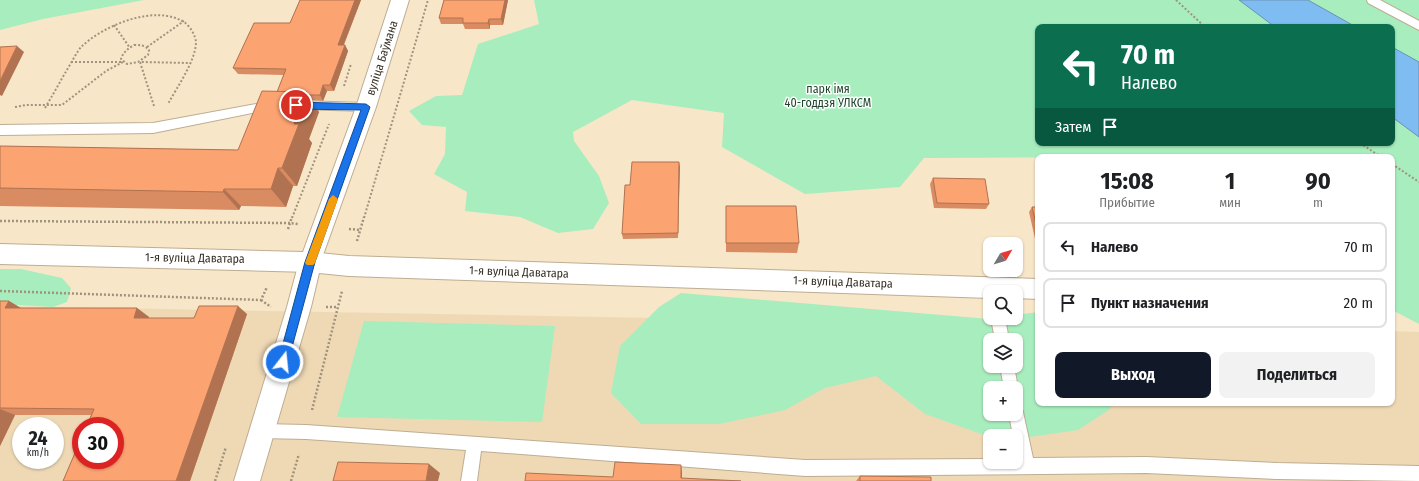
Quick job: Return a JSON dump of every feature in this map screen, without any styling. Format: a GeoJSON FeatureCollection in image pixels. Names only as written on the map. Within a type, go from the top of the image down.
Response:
{"type":"FeatureCollection","features":[{"type":"Feature","properties":{"kind":"street","name":"вуліца Баўмана"},"geometry":{"type":"LineString","coordinates":[[247,481],[299,307],[310,262],[366,107],[400,0]]}},
{"type":"Feature","properties":{"kind":"street","name":"1-я вуліца Даватара"},"geometry":{"type":"LineString","coordinates":[[0,254],[277,260],[365,267],[983,290]]}},
{"type":"Feature","properties":{"kind":"street","name":"1-я вуліца Даватара"},"geometry":{"type":"LineString","coordinates":[[1023,289],[1035,289]]}},
{"type":"Feature","properties":{"kind":"lane"},"geometry":{"type":"LineString","coordinates":[[1372,0],[1419,26]]}},
{"type":"Feature","properties":{"kind":"lane"},"geometry":{"type":"LineString","coordinates":[[0,130],[153,128],[269,105],[366,107]]}},
{"type":"Feature","properties":{"kind":"lane"},"geometry":{"type":"LineString","coordinates":[[1018,421],[1026,466]]}},
{"type":"Feature","properties":{"kind":"lane"},"geometry":{"type":"LineString","coordinates":[[262,431],[306,432],[475,443],[805,468],[1146,465],[1278,476],[1419,474]]}},
{"type":"Feature","properties":{"kind":"lane"},"geometry":{"type":"LineString","coordinates":[[469,481],[475,443]]}},
{"type":"Feature","properties":{"kind":"path"},"geometry":{"type":"LineString","coordinates":[[355,247],[428,0]]}},
{"type":"Feature","properties":{"kind":"path"},"geometry":{"type":"LineString","coordinates":[[1176,0],[1202,24]]}},
{"type":"Feature","properties":{"kind":"path"},"geometry":{"type":"LineString","coordinates":[[32,129],[79,49],[98,32],[123,20],[146,14],[168,14],[184,21],[191,30],[196,41],[194,52],[189,63],[168,105],[153,128]]}},
{"type":"Feature","properties":{"kind":"path"},"geometry":{"type":"LineString","coordinates":[[123,62],[121,59],[122,54],[130,48],[142,45],[147,46],[184,21]]}},
{"type":"Feature","properties":{"kind":"path"},"geometry":{"type":"LineString","coordinates":[[114,25],[130,48]]}},
{"type":"Feature","properties":{"kind":"path"},"geometry":{"type":"LineString","coordinates":[[140,62],[148,55],[149,50],[147,46]]}},
{"type":"Feature","properties":{"kind":"path"},"geometry":{"type":"LineString","coordinates":[[72,62],[123,62],[129,64],[140,62],[189,63]]}},
{"type":"Feature","properties":{"kind":"path"},"geometry":{"type":"LineString","coordinates":[[13,108],[26,105],[62,105],[106,71],[123,62]]}},
{"type":"Feature","properties":{"kind":"path"},"geometry":{"type":"LineString","coordinates":[[140,62],[153,106],[175,105]]}},
{"type":"Feature","properties":{"kind":"path"},"geometry":{"type":"LineString","coordinates":[[288,229],[352,64]]}},
{"type":"Feature","properties":{"kind":"path"},"geometry":{"type":"LineString","coordinates":[[1364,146],[1376,154]]}},
{"type":"Feature","properties":{"kind":"path"},"geometry":{"type":"LineString","coordinates":[[1395,166],[1419,182]]}},
{"type":"Feature","properties":{"kind":"path"},"geometry":{"type":"LineString","coordinates":[[0,221],[298,224]]}},
{"type":"Feature","properties":{"kind":"path"},"geometry":{"type":"LineString","coordinates":[[346,228],[360,230]]}},
{"type":"Feature","properties":{"kind":"path"},"geometry":{"type":"LineString","coordinates":[[0,291],[261,300],[269,282]]}},
{"type":"Feature","properties":{"kind":"path"},"geometry":{"type":"LineString","coordinates":[[291,481],[306,432],[337,307],[344,285]]}},
{"type":"Feature","properties":{"kind":"path"},"geometry":{"type":"LineString","coordinates":[[322,307],[337,307]]}},
{"type":"Feature","properties":{"kind":"shaded area"},"geometry":{"type":"Polygon","coordinates":[[[0,306],[1035,325],[1035,406],[1395,406],[1395,331],[1419,332],[1419,481],[0,481],[0,306]]]}},
{"type":"Feature","properties":{"kind":"green space"},"geometry":{"type":"Polygon","coordinates":[[[0,0],[144,0],[43,19],[0,30],[0,0]]]}},
{"type":"Feature","properties":{"kind":"green space","name":"парк імя 40-годдзя УЛКСМ"},"geometry":{"type":"Polygon","coordinates":[[[534,0],[1419,0],[1419,324],[1395,312],[1395,154],[1035,154],[1035,157],[924,158],[900,187],[805,194],[722,147],[724,113],[632,100],[573,132],[574,141],[599,176],[609,203],[593,229],[558,233],[520,217],[465,211],[467,192],[434,174],[445,154],[446,127],[422,125],[409,111],[436,96],[462,95],[478,44],[539,24],[534,0]]]}},
{"type":"Feature","properties":{"kind":"green space"},"geometry":{"type":"Polygon","coordinates":[[[0,269],[21,269],[62,278],[71,288],[67,302],[53,307],[0,304],[0,269]]]}},
{"type":"Feature","properties":{"kind":"green space"},"geometry":{"type":"Polygon","coordinates":[[[681,293],[983,318],[983,325],[1023,325],[1023,314],[1035,312],[1035,406],[1112,406],[1110,409],[1078,430],[1023,438],[1023,429],[983,429],[983,435],[925,414],[876,376],[825,388],[785,410],[719,424],[641,424],[611,393],[620,346],[659,307],[681,293]]]}},
{"type":"Feature","properties":{"kind":"green space"},"geometry":{"type":"Polygon","coordinates":[[[364,321],[555,326],[542,422],[337,417],[364,321]]]}},
{"type":"Feature","properties":{"kind":"water"},"geometry":{"type":"Polygon","coordinates":[[[1239,0],[1308,0],[1351,24],[1271,24],[1239,0]]]}},
{"type":"Feature","properties":{"kind":"water"},"geometry":{"type":"Polygon","coordinates":[[[1395,49],[1419,62],[1419,137],[1395,119],[1395,49]]]}},
{"type":"Feature","properties":{"kind":"building"},"geometry":{"type":"Polygon","coordinates":[[[300,0],[355,0],[338,45],[345,45],[330,85],[323,85],[320,95],[308,95],[307,92],[277,92],[286,69],[233,68],[254,23],[290,23],[300,0]]]}},
{"type":"Feature","properties":{"kind":"building"},"geometry":{"type":"Polygon","coordinates":[[[444,0],[505,0],[501,19],[489,19],[488,23],[463,23],[463,18],[439,18],[444,0]]]}},
{"type":"Feature","properties":{"kind":"building"},"geometry":{"type":"Polygon","coordinates":[[[17,46],[0,81],[0,47],[17,46]]]}},
{"type":"Feature","properties":{"kind":"building"},"geometry":{"type":"Polygon","coordinates":[[[262,91],[307,92],[294,124],[299,124],[282,168],[278,168],[271,189],[224,189],[223,192],[0,188],[0,146],[238,150],[262,91]]]}},
{"type":"Feature","properties":{"kind":"building"},"geometry":{"type":"Polygon","coordinates":[[[632,162],[679,162],[678,233],[622,234],[625,185],[630,185],[632,162]]]}},
{"type":"Feature","properties":{"kind":"building"},"geometry":{"type":"Polygon","coordinates":[[[933,178],[985,179],[989,204],[937,203],[933,178]]]}},
{"type":"Feature","properties":{"kind":"building"},"geometry":{"type":"Polygon","coordinates":[[[726,206],[796,206],[799,243],[726,243],[726,206]]]}},
{"type":"Feature","properties":{"kind":"building"},"geometry":{"type":"Polygon","coordinates":[[[1032,207],[1035,207],[1035,220],[1032,207]]]}},
{"type":"Feature","properties":{"kind":"building"},"geometry":{"type":"Polygon","coordinates":[[[0,301],[9,301],[5,308],[137,308],[134,318],[194,318],[199,306],[238,306],[176,481],[63,481],[72,460],[72,469],[124,469],[124,417],[91,417],[94,409],[0,408],[0,301]]]}},
{"type":"Feature","properties":{"kind":"building"},"geometry":{"type":"Polygon","coordinates":[[[338,462],[429,464],[426,481],[333,481],[338,462]]]}},
{"type":"Feature","properties":{"kind":"building"},"geometry":{"type":"Polygon","coordinates":[[[615,462],[681,465],[681,478],[741,481],[525,481],[526,473],[613,477],[615,462]]]}},
{"type":"Feature","properties":{"kind":"building"},"geometry":{"type":"Polygon","coordinates":[[[860,476],[931,477],[931,481],[860,481],[860,476]]]}},
{"type":"Feature","properties":{"kind":"slow traffic"},"geometry":{"type":"LineString","coordinates":[[310,263],[333,199]]}},
{"type":"Feature","properties":{"kind":"route"},"geometry":{"type":"LineString","coordinates":[[283,362],[310,262],[366,107],[296,105]]}}]}
